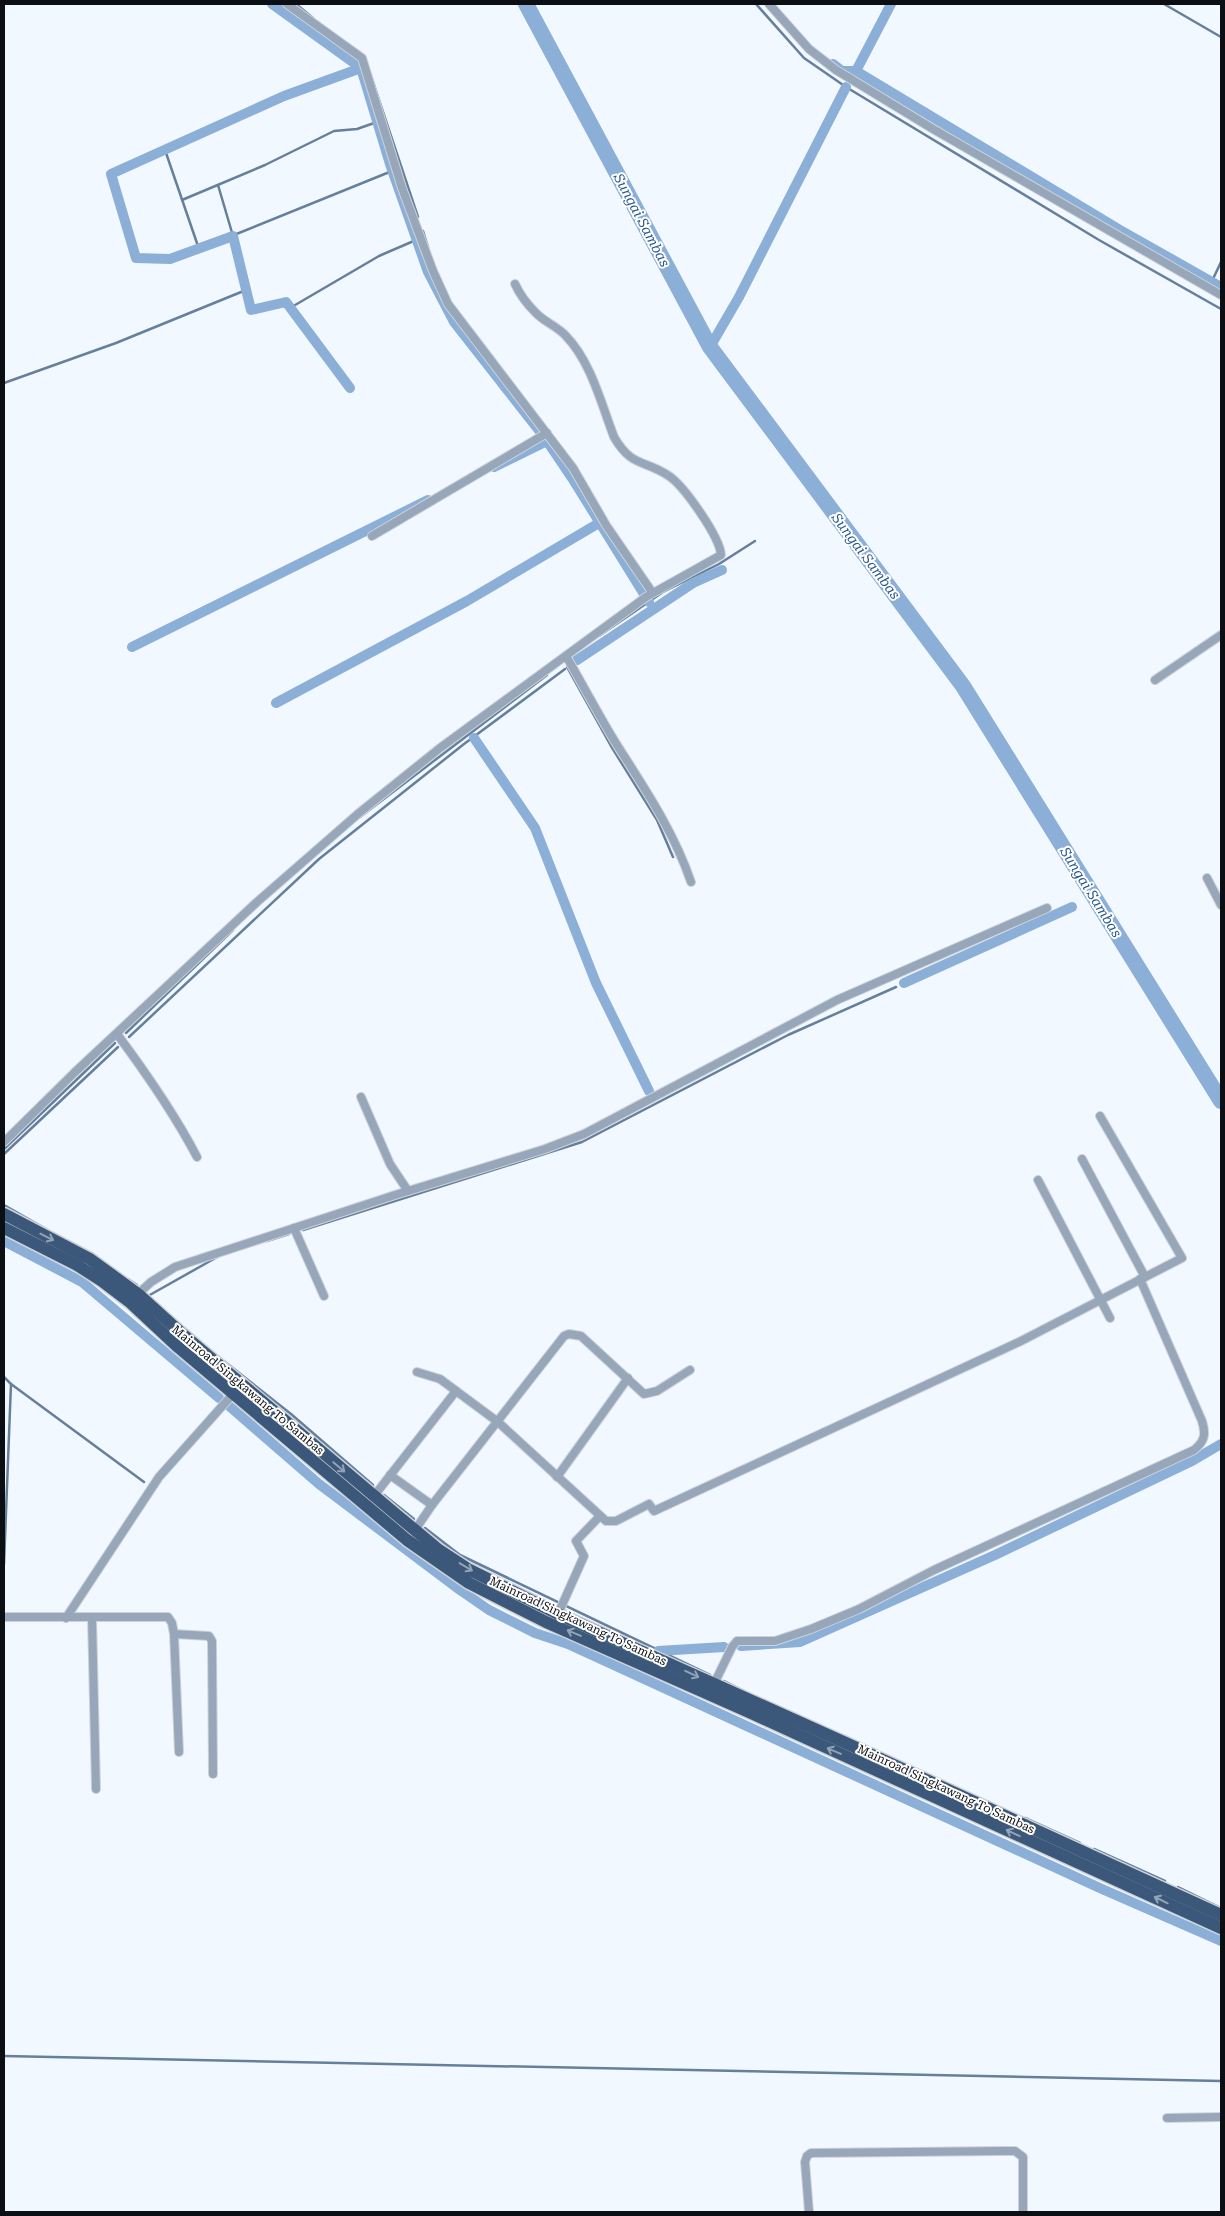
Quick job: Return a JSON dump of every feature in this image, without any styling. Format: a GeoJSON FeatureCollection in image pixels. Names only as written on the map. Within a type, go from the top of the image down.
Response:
{"type":"FeatureCollection","features":[{"type":"Feature","properties":{"kind":"highway","name":"Mainroad Singkawang To Sambas"},"geometry":{"type":"LineString","coordinates":[[4,1215],[90,1259],[138,1294],[407,1540],[455,1575],[506,1602],[671,1670],[714,1684],[1194,1909],[1221,1928]]}},
{"type":"Feature","properties":{"kind":"highway","name":"Mainroad Singkawang To Sambas"},"geometry":{"type":"LineString","coordinates":[[4,1228],[77,1265],[102,1280],[132,1303],[178,1347],[233,1394],[276,1421],[374,1496],[439,1550],[468,1569],[671,1670],[1194,1909],[1221,1915]]}},
{"type":"Feature","properties":{"kind":"street"},"geometry":{"type":"LineString","coordinates":[[287,4],[362,58],[402,188],[433,271],[448,304],[573,468],[606,525],[652,592]]}},
{"type":"Feature","properties":{"kind":"street"},"geometry":{"type":"LineString","coordinates":[[769,4],[809,49],[836,70],[932,129],[1221,295]]}},
{"type":"Feature","properties":{"kind":"street"},"geometry":{"type":"LineString","coordinates":[[4,1142],[257,902],[359,813],[440,748],[652,592],[719,558],[720,548],[704,518],[670,477],[635,461],[620,447],[588,370],[574,346],[559,329],[535,313],[522,297],[515,284]]}},
{"type":"Feature","properties":{"kind":"street"},"geometry":{"type":"LineString","coordinates":[[372,536],[547,433]]}},
{"type":"Feature","properties":{"kind":"street"},"geometry":{"type":"LineString","coordinates":[[1155,680],[1221,635]]}},
{"type":"Feature","properties":{"kind":"street"},"geometry":{"type":"LineString","coordinates":[[566,656],[656,806],[683,858],[691,882]]}},
{"type":"Feature","properties":{"kind":"street"},"geometry":{"type":"LineString","coordinates":[[1207,878],[1221,905]]}},
{"type":"Feature","properties":{"kind":"street"},"geometry":{"type":"LineString","coordinates":[[138,1294],[151,1282],[174,1268],[408,1191],[545,1149],[584,1134],[837,1000],[1047,908]]}},
{"type":"Feature","properties":{"kind":"street"},"geometry":{"type":"LineString","coordinates":[[117,1034],[146,1073],[184,1131],[197,1157]]}},
{"type":"Feature","properties":{"kind":"street"},"geometry":{"type":"LineString","coordinates":[[361,1097],[390,1164],[408,1191]]}},
{"type":"Feature","properties":{"kind":"street"},"geometry":{"type":"LineString","coordinates":[[417,1372],[440,1379],[498,1422],[606,1521],[616,1521],[649,1504],[654,1511],[1021,1340],[1182,1258],[1100,1116]]}},
{"type":"Feature","properties":{"kind":"street"},"geometry":{"type":"LineString","coordinates":[[714,1684],[732,1647],[737,1641],[775,1641],[820,1626],[859,1609],[934,1570],[1194,1450],[1201,1444],[1204,1436],[1202,1421],[1143,1278],[1082,1160]]}},
{"type":"Feature","properties":{"kind":"street"},"geometry":{"type":"LineString","coordinates":[[1038,1180],[1110,1318]]}},
{"type":"Feature","properties":{"kind":"street"},"geometry":{"type":"LineString","coordinates":[[294,1228],[324,1296]]}},
{"type":"Feature","properties":{"kind":"street"},"geometry":{"type":"LineString","coordinates":[[415,1530],[432,1505],[557,1344],[569,1334],[581,1336],[647,1394],[657,1391],[690,1370]]}},
{"type":"Feature","properties":{"kind":"street"},"geometry":{"type":"LineString","coordinates":[[557,1477],[628,1378]]}},
{"type":"Feature","properties":{"kind":"street"},"geometry":{"type":"LineString","coordinates":[[374,1496],[456,1391]]}},
{"type":"Feature","properties":{"kind":"street"},"geometry":{"type":"LineString","coordinates":[[66,1618],[159,1477],[233,1394]]}},
{"type":"Feature","properties":{"kind":"street"},"geometry":{"type":"LineString","coordinates":[[390,1475],[432,1505]]}},
{"type":"Feature","properties":{"kind":"street"},"geometry":{"type":"LineString","coordinates":[[558,1614],[584,1556],[576,1541],[600,1516]]}},
{"type":"Feature","properties":{"kind":"street"},"geometry":{"type":"LineString","coordinates":[[4,1617],[168,1617],[172,1623],[174,1634],[179,1752]]}},
{"type":"Feature","properties":{"kind":"street"},"geometry":{"type":"LineString","coordinates":[[92,1618],[96,1789]]}},
{"type":"Feature","properties":{"kind":"street"},"geometry":{"type":"LineString","coordinates":[[174,1634],[203,1635],[208,1636],[212,1641],[213,1774]]}},
{"type":"Feature","properties":{"kind":"street"},"geometry":{"type":"LineString","coordinates":[[1167,2118],[1221,2117]]}},
{"type":"Feature","properties":{"kind":"street"},"geometry":{"type":"LineString","coordinates":[[809,2212],[805,2162],[807,2156],[811,2153],[1015,2151],[1023,2157],[1023,2212]]}},
{"type":"Feature","properties":{"kind":"waterway"},"geometry":{"type":"LineString","coordinates":[[272,4],[361,68],[390,164],[428,272],[454,322],[541,433]]}},
{"type":"Feature","properties":{"kind":"waterway"},"geometry":{"type":"LineString","coordinates":[[296,4],[313,18]]}},
{"type":"Feature","properties":{"kind":"waterway","name":"Sungai Sambas"},"geometry":{"type":"LineString","coordinates":[[526,4],[710,347],[963,686],[1221,1101]]}},
{"type":"Feature","properties":{"kind":"waterway"},"geometry":{"type":"LineString","coordinates":[[756,4],[804,58],[846,87],[1099,240],[1221,309]]}},
{"type":"Feature","properties":{"kind":"waterway"},"geometry":{"type":"LineString","coordinates":[[856,71],[891,4]]}},
{"type":"Feature","properties":{"kind":"waterway"},"geometry":{"type":"LineString","coordinates":[[1164,4],[1221,37]]}},
{"type":"Feature","properties":{"kind":"waterway"},"geometry":{"type":"LineString","coordinates":[[367,64],[418,217]]}},
{"type":"Feature","properties":{"kind":"waterway"},"geometry":{"type":"LineString","coordinates":[[833,64],[842,71],[856,71],[1120,230],[1221,287]]}},
{"type":"Feature","properties":{"kind":"waterway"},"geometry":{"type":"LineString","coordinates":[[350,388],[286,302],[251,310],[233,236],[170,259],[136,258],[111,174],[284,96],[361,68]]}},
{"type":"Feature","properties":{"kind":"waterway"},"geometry":{"type":"LineString","coordinates":[[710,347],[739,297],[846,87]]}},
{"type":"Feature","properties":{"kind":"waterway"},"geometry":{"type":"LineString","coordinates":[[182,200],[265,165],[334,131],[357,129],[377,122]]}},
{"type":"Feature","properties":{"kind":"waterway"},"geometry":{"type":"LineString","coordinates":[[165,150],[199,249]]}},
{"type":"Feature","properties":{"kind":"waterway"},"geometry":{"type":"LineString","coordinates":[[229,237],[392,171]]}},
{"type":"Feature","properties":{"kind":"waterway"},"geometry":{"type":"LineString","coordinates":[[218,185],[233,236]]}},
{"type":"Feature","properties":{"kind":"waterway"},"geometry":{"type":"LineString","coordinates":[[423,231],[428,247]]}},
{"type":"Feature","properties":{"kind":"waterway"},"geometry":{"type":"LineString","coordinates":[[290,308],[379,256],[416,240]]}},
{"type":"Feature","properties":{"kind":"waterway"},"geometry":{"type":"LineString","coordinates":[[1212,281],[1221,262]]}},
{"type":"Feature","properties":{"kind":"waterway"},"geometry":{"type":"LineString","coordinates":[[4,383],[116,343],[246,290]]}},
{"type":"Feature","properties":{"kind":"waterway"},"geometry":{"type":"LineString","coordinates":[[494,467],[547,441],[649,602]]}},
{"type":"Feature","properties":{"kind":"waterway"},"geometry":{"type":"LineString","coordinates":[[132,647],[428,500]]}},
{"type":"Feature","properties":{"kind":"waterway"},"geometry":{"type":"LineString","coordinates":[[276,703],[467,601],[599,523]]}},
{"type":"Feature","properties":{"kind":"waterway"},"geometry":{"type":"LineString","coordinates":[[599,636],[663,592],[719,564],[755,541]]}},
{"type":"Feature","properties":{"kind":"waterway"},"geometry":{"type":"LineString","coordinates":[[577,660],[693,583],[722,570]]}},
{"type":"Feature","properties":{"kind":"waterway"},"geometry":{"type":"LineString","coordinates":[[567,667],[611,746],[657,820],[673,857]]}},
{"type":"Feature","properties":{"kind":"waterway"},"geometry":{"type":"LineString","coordinates":[[129,1037],[319,859],[464,744],[565,669]]}},
{"type":"Feature","properties":{"kind":"waterway"},"geometry":{"type":"LineString","coordinates":[[360,817],[547,675]]}},
{"type":"Feature","properties":{"kind":"waterway"},"geometry":{"type":"LineString","coordinates":[[474,738],[535,828],[596,983],[649,1091]]}},
{"type":"Feature","properties":{"kind":"waterway"},"geometry":{"type":"LineString","coordinates":[[904,983],[1072,907]]}},
{"type":"Feature","properties":{"kind":"waterway"},"geometry":{"type":"LineString","coordinates":[[126,1033],[233,930]]}},
{"type":"Feature","properties":{"kind":"waterway"},"geometry":{"type":"LineString","coordinates":[[303,1230],[582,1142],[788,1035],[896,987]]}},
{"type":"Feature","properties":{"kind":"waterway"},"geometry":{"type":"LineString","coordinates":[[4,1149],[115,1043]]}},
{"type":"Feature","properties":{"kind":"waterway"},"geometry":{"type":"LineString","coordinates":[[4,1154],[118,1047]]}},
{"type":"Feature","properties":{"kind":"waterway"},"geometry":{"type":"LineString","coordinates":[[4,1205],[46,1229]]}},
{"type":"Feature","properties":{"kind":"waterway"},"geometry":{"type":"LineString","coordinates":[[267,1241],[289,1234]]}},
{"type":"Feature","properties":{"kind":"waterway"},"geometry":{"type":"LineString","coordinates":[[4,1241],[82,1282],[219,1398]]}},
{"type":"Feature","properties":{"kind":"waterway"},"geometry":{"type":"LineString","coordinates":[[148,1296],[219,1256]]}},
{"type":"Feature","properties":{"kind":"waterway"},"geometry":{"type":"LineString","coordinates":[[128,1279],[137,1285]]}},
{"type":"Feature","properties":{"kind":"waterway"},"geometry":{"type":"LineString","coordinates":[[224,1361],[291,1414],[373,1485]]}},
{"type":"Feature","properties":{"kind":"waterway"},"geometry":{"type":"LineString","coordinates":[[4,1377],[11,1384]]}},
{"type":"Feature","properties":{"kind":"waterway"},"geometry":{"type":"LineString","coordinates":[[4,1564],[11,1384],[144,1482]]}},
{"type":"Feature","properties":{"kind":"waterway"},"geometry":{"type":"LineString","coordinates":[[228,1405],[319,1484],[489,1610],[535,1633],[568,1644],[1102,1889],[1221,1941]]}},
{"type":"Feature","properties":{"kind":"waterway"},"geometry":{"type":"LineString","coordinates":[[741,1646],[800,1642],[995,1555],[1192,1461],[1221,1444]]}},
{"type":"Feature","properties":{"kind":"waterway"},"geometry":{"type":"LineString","coordinates":[[384,1495],[414,1519]]}},
{"type":"Feature","properties":{"kind":"waterway"},"geometry":{"type":"LineString","coordinates":[[425,1528],[460,1555],[710,1675]]}},
{"type":"Feature","properties":{"kind":"waterway"},"geometry":{"type":"LineString","coordinates":[[658,1651],[724,1647]]}},
{"type":"Feature","properties":{"kind":"waterway"},"geometry":{"type":"LineString","coordinates":[[724,1681],[744,1691]]}},
{"type":"Feature","properties":{"kind":"waterway"},"geometry":{"type":"LineString","coordinates":[[1025,1818],[1080,1843]]}},
{"type":"Feature","properties":{"kind":"waterway"},"geometry":{"type":"LineString","coordinates":[[1094,1849],[1165,1881]]}},
{"type":"Feature","properties":{"kind":"waterway"},"geometry":{"type":"LineString","coordinates":[[1178,1887],[1221,1908]]}},
{"type":"Feature","properties":{"kind":"waterway"},"geometry":{"type":"LineString","coordinates":[[4,2056],[1221,2081]]}}]}
